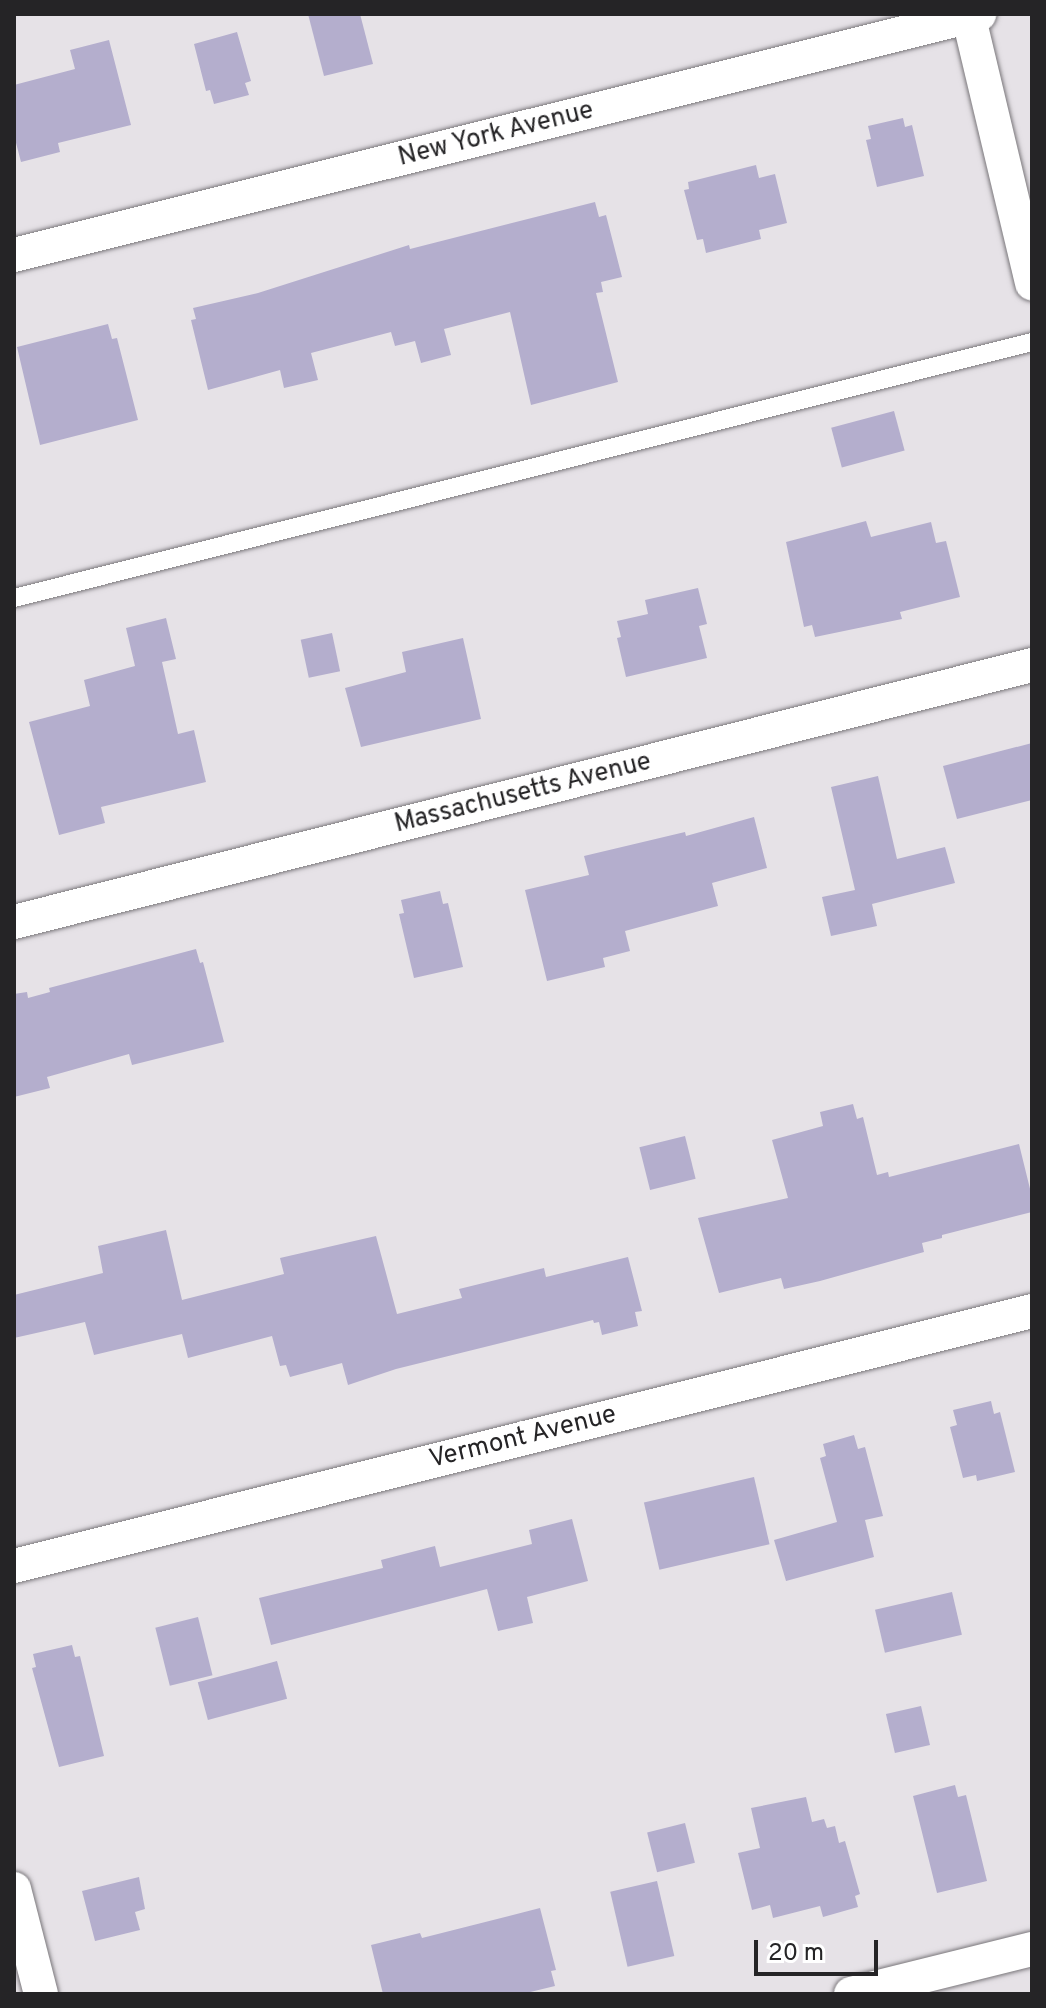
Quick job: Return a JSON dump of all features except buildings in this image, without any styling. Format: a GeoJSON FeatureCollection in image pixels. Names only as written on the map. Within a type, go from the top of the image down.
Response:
{"type":"FeatureCollection","features":[{"type":"Feature","properties":{"kind":"street","name":"New York Avenue"},"geometry":{"type":"LineString","coordinates":[[14,255],[971,15]]}},
{"type":"Feature","properties":{"kind":"street"},"geometry":{"type":"LineString","coordinates":[[971,15],[1032,283]]}},
{"type":"Feature","properties":{"kind":"street","name":"Massachusetts Avenue"},"geometry":{"type":"LineString","coordinates":[[14,922],[1032,665]]}},
{"type":"Feature","properties":{"kind":"street","name":"Vermont Avenue"},"geometry":{"type":"LineString","coordinates":[[14,1566],[1032,1311]]}},
{"type":"Feature","properties":{"kind":"street"},"geometry":{"type":"LineString","coordinates":[[15,1897],[41,1994]]}},
{"type":"Feature","properties":{"kind":"street"},"geometry":{"type":"LineString","coordinates":[[851,1994],[1032,1949]]}},
{"type":"Feature","properties":{"kind":"lane"},"geometry":{"type":"LineString","coordinates":[[14,598],[1032,342]]}}]}
